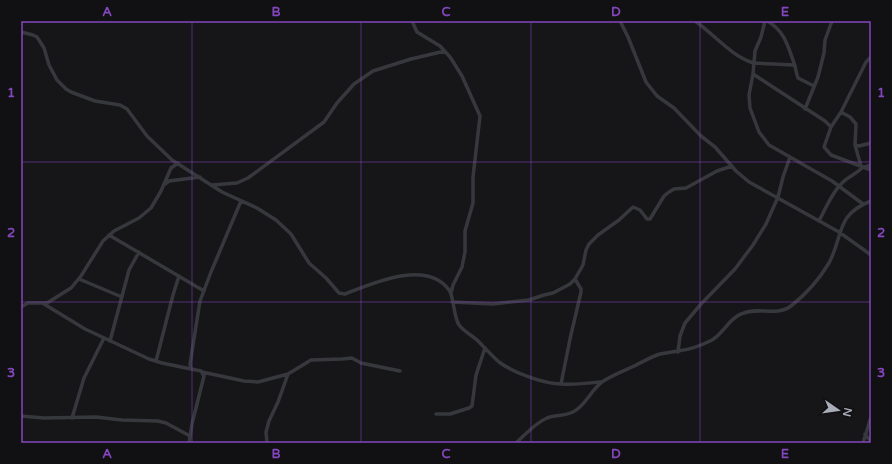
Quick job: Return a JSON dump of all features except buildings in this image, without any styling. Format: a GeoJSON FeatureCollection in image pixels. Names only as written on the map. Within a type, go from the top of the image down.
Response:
{"type":"FeatureCollection","features":[{"type":"Feature","properties":{"kind":"street"},"geometry":{"type":"LineString","coordinates":[[412,21],[417,32],[440,46],[445,51],[462,76],[480,116],[473,177],[473,203],[465,231],[466,252],[462,267],[451,293],[452,302],[459,324],[499,362],[517,372],[534,378],[561,384],[602,382]]}},
{"type":"Feature","properties":{"kind":"street"},"geometry":{"type":"LineString","coordinates":[[620,21],[646,82],[652,90],[662,100],[674,108],[749,182],[839,232],[871,255]]}},
{"type":"Feature","properties":{"kind":"street"},"geometry":{"type":"LineString","coordinates":[[695,21],[728,49],[753,64],[794,65]]}},
{"type":"Feature","properties":{"kind":"street"},"geometry":{"type":"LineString","coordinates":[[814,86],[798,78],[785,39],[774,25],[766,21],[755,51],[753,74],[749,87],[749,102],[759,132],[769,145],[839,186],[863,204]]}},
{"type":"Feature","properties":{"kind":"street"},"geometry":{"type":"LineString","coordinates":[[805,109],[818,76],[824,53],[825,40],[832,21]]}},
{"type":"Feature","properties":{"kind":"street"},"geometry":{"type":"LineString","coordinates":[[21,32],[33,35],[41,42],[47,54],[52,72],[61,86],[71,92],[94,101],[120,105],[128,109],[147,136],[172,160],[222,192],[270,215],[281,224],[291,234],[309,263],[326,278],[339,293],[345,294],[379,280],[415,275],[431,276],[446,286],[451,293]]}},
{"type":"Feature","properties":{"kind":"street"},"geometry":{"type":"LineString","coordinates":[[211,184],[236,183],[248,178],[324,122],[354,84],[373,71],[411,59],[445,51]]}},
{"type":"Feature","properties":{"kind":"street"},"geometry":{"type":"LineString","coordinates":[[871,57],[866,62],[824,143],[825,149],[831,155],[871,170]]}},
{"type":"Feature","properties":{"kind":"street"},"geometry":{"type":"LineString","coordinates":[[753,74],[831,127]]}},
{"type":"Feature","properties":{"kind":"street"},"geometry":{"type":"LineString","coordinates":[[841,112],[850,117],[856,124],[855,145],[863,167]]}},
{"type":"Feature","properties":{"kind":"street"},"geometry":{"type":"LineString","coordinates":[[855,145],[859,146],[871,143]]}},
{"type":"Feature","properties":{"kind":"street"},"geometry":{"type":"LineString","coordinates":[[678,352],[680,336],[685,323],[735,269],[766,224],[778,197],[790,157]]}},
{"type":"Feature","properties":{"kind":"street"},"geometry":{"type":"LineString","coordinates":[[21,307],[28,303],[51,302],[71,288],[79,279],[98,247],[109,235],[145,214],[158,198],[172,166],[172,160]]}},
{"type":"Feature","properties":{"kind":"street"},"geometry":{"type":"LineString","coordinates":[[172,166],[178,163]]}},
{"type":"Feature","properties":{"kind":"street"},"geometry":{"type":"LineString","coordinates":[[819,221],[844,180],[860,171],[863,167],[871,165]]}},
{"type":"Feature","properties":{"kind":"street"},"geometry":{"type":"LineString","coordinates":[[452,302],[487,304],[529,300],[554,293],[570,284],[575,279],[583,266],[586,250],[589,244],[598,235],[619,220],[630,209],[633,207],[637,208],[647,219],[650,219],[664,196],[669,192],[674,189],[686,188],[717,171],[732,166]]}},
{"type":"Feature","properties":{"kind":"street"},"geometry":{"type":"LineString","coordinates":[[164,185],[169,182],[200,177]]}},
{"type":"Feature","properties":{"kind":"street"},"geometry":{"type":"LineString","coordinates":[[191,369],[190,364],[200,301],[241,200]]}},
{"type":"Feature","properties":{"kind":"street"},"geometry":{"type":"LineString","coordinates":[[516,443],[527,432],[545,419],[575,411],[602,382],[660,354],[678,352],[701,345],[716,338],[734,318],[743,313],[750,311],[776,312],[786,310],[811,286],[829,263],[835,250],[839,232],[847,217],[856,207],[871,201]]}},
{"type":"Feature","properties":{"kind":"street"},"geometry":{"type":"LineString","coordinates":[[109,235],[204,291]]}},
{"type":"Feature","properties":{"kind":"street"},"geometry":{"type":"LineString","coordinates":[[110,341],[129,270],[139,252]]}},
{"type":"Feature","properties":{"kind":"street"},"geometry":{"type":"LineString","coordinates":[[156,361],[179,276]]}},
{"type":"Feature","properties":{"kind":"street"},"geometry":{"type":"LineString","coordinates":[[79,279],[122,297]]}},
{"type":"Feature","properties":{"kind":"street"},"geometry":{"type":"LineString","coordinates":[[561,384],[570,339],[582,292],[575,279]]}},
{"type":"Feature","properties":{"kind":"street"},"geometry":{"type":"LineString","coordinates":[[446,286],[454,285]]}},
{"type":"Feature","properties":{"kind":"street"},"geometry":{"type":"LineString","coordinates":[[44,303],[70,320],[98,335],[156,361],[252,382],[288,374],[310,360],[352,358],[361,362],[400,371]]}},
{"type":"Feature","properties":{"kind":"street"},"geometry":{"type":"LineString","coordinates":[[98,335],[100,346]]}},
{"type":"Feature","properties":{"kind":"street"},"geometry":{"type":"LineString","coordinates":[[72,418],[84,378],[104,338]]}},
{"type":"Feature","properties":{"kind":"street"},"geometry":{"type":"LineString","coordinates":[[436,414],[450,414],[472,406],[476,375],[485,348]]}},
{"type":"Feature","properties":{"kind":"street"},"geometry":{"type":"LineString","coordinates":[[189,443],[204,379],[201,371]]}},
{"type":"Feature","properties":{"kind":"street"},"geometry":{"type":"LineString","coordinates":[[267,443],[266,432],[269,421],[278,402],[288,374]]}},
{"type":"Feature","properties":{"kind":"street"},"geometry":{"type":"LineString","coordinates":[[21,416],[44,418],[96,417],[122,420],[158,421],[166,423],[190,436]]}},
{"type":"Feature","properties":{"kind":"street"},"geometry":{"type":"LineString","coordinates":[[863,443],[871,417]]}},
{"type":"Feature","properties":{"kind":"street"},"geometry":{"type":"LineString","coordinates":[[865,434],[871,442]]}}]}
